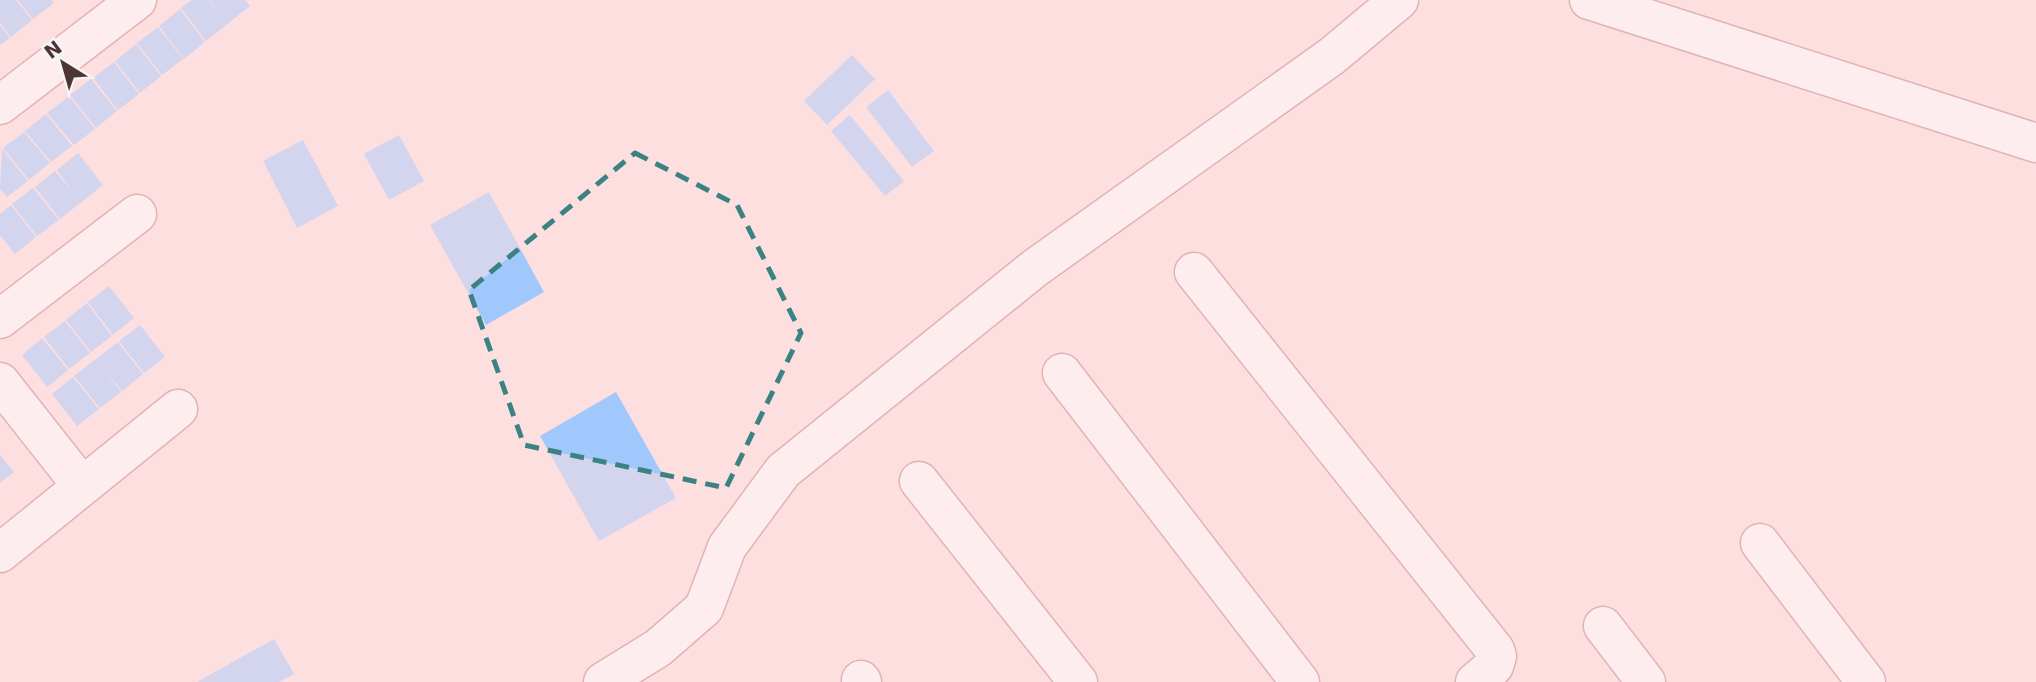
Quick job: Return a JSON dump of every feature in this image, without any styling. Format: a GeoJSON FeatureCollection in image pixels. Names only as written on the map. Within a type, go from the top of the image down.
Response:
{"type":"FeatureCollection","features":[{"type":"Feature","properties":{"kind":"street"},"geometry":{"type":"LineString","coordinates":[[0,105],[137,0]]}},
{"type":"Feature","properties":{"kind":"street"},"geometry":{"type":"LineString","coordinates":[[603,682],[658,648],[704,608],[727,547],[782,471],[1035,268],[1332,56],[1399,0]]}},
{"type":"Feature","properties":{"kind":"street"},"geometry":{"type":"LineString","coordinates":[[1589,0],[2036,144]]}},
{"type":"Feature","properties":{"kind":"street"},"geometry":{"type":"LineString","coordinates":[[0,319],[137,214]]}},
{"type":"Feature","properties":{"kind":"street"},"geometry":{"type":"LineString","coordinates":[[1195,272],[1494,650],[1497,656],[1494,666],[1475,682]]}},
{"type":"Feature","properties":{"kind":"street"},"geometry":{"type":"LineString","coordinates":[[1062,373],[1300,682]]}},
{"type":"Feature","properties":{"kind":"street"},"geometry":{"type":"LineString","coordinates":[[0,382],[82,486]]}},
{"type":"Feature","properties":{"kind":"street"},"geometry":{"type":"LineString","coordinates":[[0,553],[178,409]]}},
{"type":"Feature","properties":{"kind":"street"},"geometry":{"type":"LineString","coordinates":[[919,481],[1078,682]]}},
{"type":"Feature","properties":{"kind":"street"},"geometry":{"type":"LineString","coordinates":[[1760,543],[1866,682]]}},
{"type":"Feature","properties":{"kind":"street"},"geometry":{"type":"LineString","coordinates":[[1603,626],[1646,682]]}},
{"type":"Feature","properties":{"kind":"highlighted area"},"geometry":{"type":"Polygon","coordinates":[[[635,153],[737,205],[801,333],[726,488],[524,445],[469,290],[635,153]]]}},
{"type":"Feature","properties":{"kind":"building"},"geometry":{"type":"Polygon","coordinates":[[[0,0],[16,0],[32,20],[11,37],[0,23],[0,0]]]}},
{"type":"Feature","properties":{"kind":"building"},"geometry":{"type":"Polygon","coordinates":[[[18,0],[52,0],[54,3],[33,19],[18,0]]]}},
{"type":"Feature","properties":{"kind":"building"},"geometry":{"type":"Polygon","coordinates":[[[192,0],[209,0],[220,14],[210,0],[245,0],[250,6],[206,41],[181,8],[192,0]]]}},
{"type":"Feature","properties":{"kind":"building"},"geometry":{"type":"Polygon","coordinates":[[[180,9],[205,42],[184,59],[159,26],[180,9]]]}},
{"type":"Feature","properties":{"kind":"building"},"geometry":{"type":"Polygon","coordinates":[[[0,25],[10,38],[0,45],[0,25]]]}},
{"type":"Feature","properties":{"kind":"building"},"geometry":{"type":"Polygon","coordinates":[[[158,27],[183,59],[162,75],[137,43],[158,27]]]}},
{"type":"Feature","properties":{"kind":"building"},"geometry":{"type":"Polygon","coordinates":[[[136,44],[161,76],[140,93],[115,61],[136,44]]]}},
{"type":"Feature","properties":{"kind":"building"},"geometry":{"type":"Polygon","coordinates":[[[852,55],[875,79],[827,125],[804,101],[852,55]]]}},
{"type":"Feature","properties":{"kind":"building"},"geometry":{"type":"Polygon","coordinates":[[[114,62],[139,94],[118,110],[93,78],[114,62]]]}},
{"type":"Feature","properties":{"kind":"building"},"geometry":{"type":"Polygon","coordinates":[[[91,79],[117,111],[96,128],[70,95],[91,79]]]}},
{"type":"Feature","properties":{"kind":"building"},"geometry":{"type":"Polygon","coordinates":[[[888,90],[934,151],[912,167],[866,107],[888,90]]]}},
{"type":"Feature","properties":{"kind":"building"},"geometry":{"type":"Polygon","coordinates":[[[69,96],[95,129],[74,145],[47,113],[69,96]]]}},
{"type":"Feature","properties":{"kind":"building"},"geometry":{"type":"Polygon","coordinates":[[[46,114],[72,146],[51,162],[25,131],[46,114]]]}},
{"type":"Feature","properties":{"kind":"building"},"geometry":{"type":"Polygon","coordinates":[[[850,115],[904,181],[885,196],[831,131],[850,115]]]}},
{"type":"Feature","properties":{"kind":"building"},"geometry":{"type":"Polygon","coordinates":[[[24,132],[50,163],[29,180],[3,148],[24,132]]]}},
{"type":"Feature","properties":{"kind":"building"},"geometry":{"type":"Polygon","coordinates":[[[399,135],[424,181],[389,200],[364,154],[399,135]]]}},
{"type":"Feature","properties":{"kind":"building"},"geometry":{"type":"Polygon","coordinates":[[[303,140],[338,206],[297,228],[263,161],[303,140]]]}},
{"type":"Feature","properties":{"kind":"building"},"geometry":{"type":"Polygon","coordinates":[[[2,149],[28,181],[7,197],[0,189],[2,149]]]}},
{"type":"Feature","properties":{"kind":"building"},"geometry":{"type":"Polygon","coordinates":[[[78,153],[103,185],[60,219],[35,187],[55,171],[73,193],[57,170],[78,153]]]}},
{"type":"Feature","properties":{"kind":"building"},"geometry":{"type":"Polygon","coordinates":[[[33,188],[59,220],[37,236],[12,204],[33,188]]]}},
{"type":"Feature","properties":{"kind":"building"},"geometry":{"type":"Polygon","coordinates":[[[489,192],[544,292],[486,325],[430,225],[489,192]]]}},
{"type":"Feature","properties":{"kind":"building"},"geometry":{"type":"Polygon","coordinates":[[[11,205],[36,237],[15,254],[0,235],[0,214],[11,205]]]}},
{"type":"Feature","properties":{"kind":"building"},"geometry":{"type":"Polygon","coordinates":[[[109,286],[134,318],[113,335],[88,302],[109,286]]]}},
{"type":"Feature","properties":{"kind":"building"},"geometry":{"type":"Polygon","coordinates":[[[87,303],[112,336],[91,352],[66,320],[87,303]]]}},
{"type":"Feature","properties":{"kind":"building"},"geometry":{"type":"Polygon","coordinates":[[[65,321],[90,353],[69,369],[44,337],[65,321]]]}},
{"type":"Feature","properties":{"kind":"building"},"geometry":{"type":"Polygon","coordinates":[[[140,325],[165,357],[144,373],[119,341],[140,325]]]}},
{"type":"Feature","properties":{"kind":"building"},"geometry":{"type":"Polygon","coordinates":[[[42,338],[68,370],[47,387],[22,355],[42,338]]]}},
{"type":"Feature","properties":{"kind":"building"},"geometry":{"type":"Polygon","coordinates":[[[118,342],[143,374],[122,391],[104,369],[121,392],[100,408],[74,376],[118,342]]]}},
{"type":"Feature","properties":{"kind":"building"},"geometry":{"type":"Polygon","coordinates":[[[73,377],[99,409],[77,426],[52,394],[73,377]]]}},
{"type":"Feature","properties":{"kind":"building"},"geometry":{"type":"Polygon","coordinates":[[[616,392],[676,498],[599,541],[540,436],[616,392]]]}},
{"type":"Feature","properties":{"kind":"building"},"geometry":{"type":"Polygon","coordinates":[[[0,455],[14,472],[0,483],[0,455]]]}},
{"type":"Feature","properties":{"kind":"building"},"geometry":{"type":"Polygon","coordinates":[[[274,639],[294,674],[279,682],[197,682],[274,639]]]}}]}
